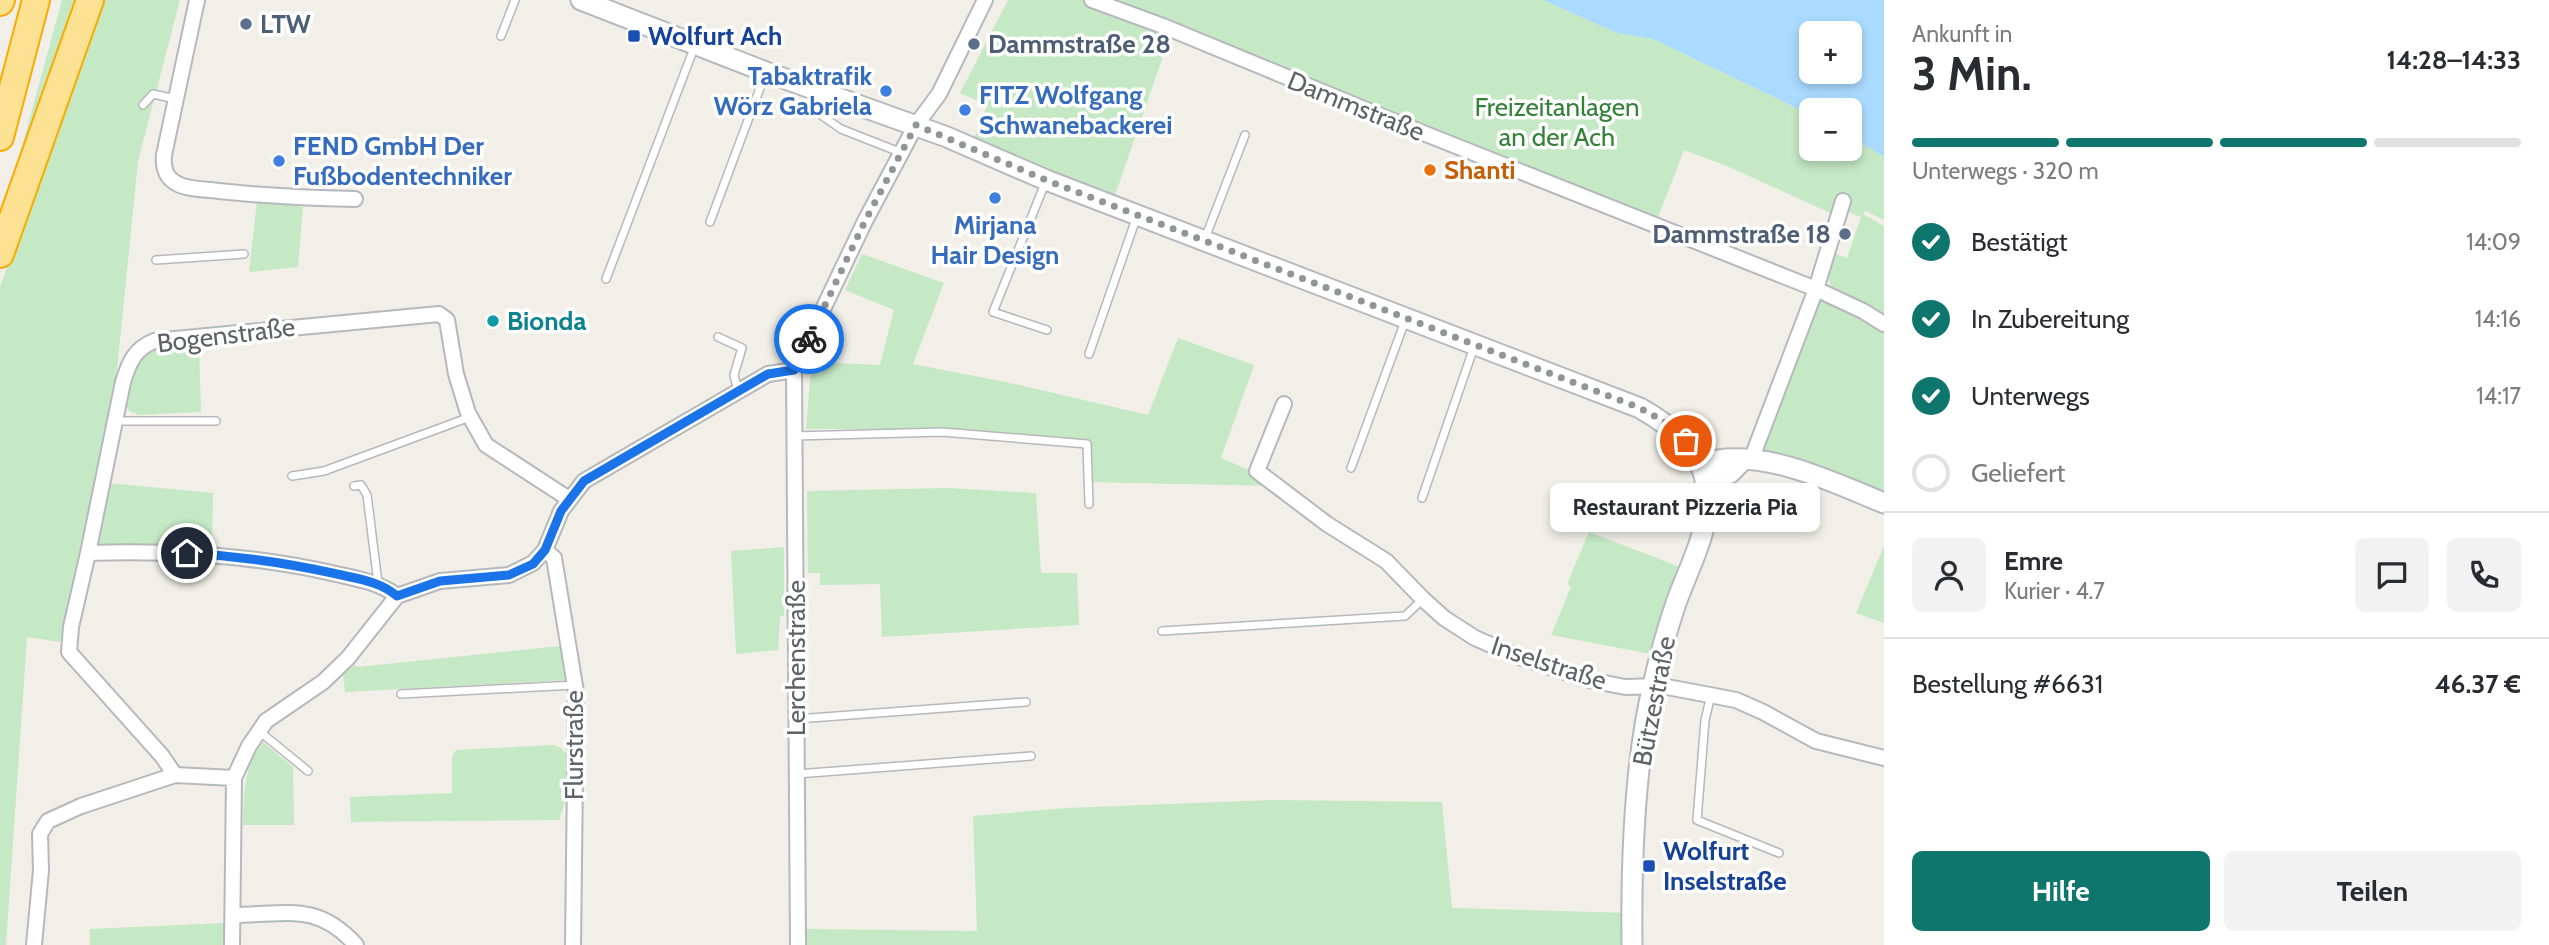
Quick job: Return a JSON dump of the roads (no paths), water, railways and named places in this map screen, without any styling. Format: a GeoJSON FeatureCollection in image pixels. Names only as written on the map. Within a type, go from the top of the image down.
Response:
{"type":"FeatureCollection","features":[{"type":"Feature","properties":{"kind":"highway"},"geometry":{"type":"LineString","coordinates":[[0,137],[36,0]]}},
{"type":"Feature","properties":{"kind":"highway"},"geometry":{"type":"LineString","coordinates":[[0,254],[90,0]]}},
{"type":"Feature","properties":{"kind":"main road"},"geometry":{"type":"LineString","coordinates":[[580,0],[766,72],[916,125],[1046,180],[1640,408],[1676,431],[1692,449],[1703,473],[1730,473],[1746,460],[1780,464],[1884,503]]}},
{"type":"Feature","properties":{"kind":"main road","name":"Bützestraße"},"geometry":{"type":"LineString","coordinates":[[1632,945],[1640,759],[1653,685],[1668,629],[1703,531],[1707,492],[1703,473]]}},
{"type":"Feature","properties":{"kind":"street"},"geometry":{"type":"LineString","coordinates":[[197,0],[163,163],[164,171],[173,182],[180,185],[212,190],[292,199],[355,199]]}},
{"type":"Feature","properties":{"kind":"street"},"geometry":{"type":"LineString","coordinates":[[232,945],[234,778],[249,746],[266,721],[323,682],[348,658],[397,596],[440,581],[509,575],[533,564],[545,550],[561,511],[584,481],[768,374],[794,370],[865,221],[916,125],[939,94],[985,0]]}},
{"type":"Feature","properties":{"kind":"street","name":"Dammstraße"},"geometry":{"type":"LineString","coordinates":[[1092,0],[1163,26],[1393,121],[1816,289],[1884,324]]}},
{"type":"Feature","properties":{"kind":"street"},"geometry":{"type":"LineString","coordinates":[[1746,460],[1816,289],[1843,201]]}},
{"type":"Feature","properties":{"kind":"street","name":"Bogenstraße"},"geometry":{"type":"LineString","coordinates":[[175,775],[162,756],[69,652],[71,627],[123,382],[131,360],[141,347],[154,341],[439,314],[447,320],[456,374],[470,417],[486,444],[569,499]]}},
{"type":"Feature","properties":{"kind":"street","name":"Lerchenstraße"},"geometry":{"type":"LineString","coordinates":[[794,370],[798,945]]}},
{"type":"Feature","properties":{"kind":"street","name":"Inselstraße"},"geometry":{"type":"LineString","coordinates":[[1284,404],[1257,471],[1327,524],[1386,561],[1444,618],[1475,638],[1518,657],[1589,680],[1625,687],[1653,685],[1736,700],[1816,741],[1884,758]]}},
{"type":"Feature","properties":{"kind":"street","name":"Flurstraße"},"geometry":{"type":"LineString","coordinates":[[545,550],[554,558],[575,685],[573,945]]}},
{"type":"Feature","properties":{"kind":"street"},"geometry":{"type":"LineString","coordinates":[[88,554],[164,552],[251,558],[378,583],[397,596]]}},
{"type":"Feature","properties":{"kind":"street"},"geometry":{"type":"LineString","coordinates":[[34,945],[41,870],[40,834],[48,821],[81,806],[175,775],[234,778]]}},
{"type":"Feature","properties":{"kind":"street"},"geometry":{"type":"LineString","coordinates":[[233,915],[305,913],[323,918],[356,945]]}},
{"type":"Feature","properties":{"kind":"lane"},"geometry":{"type":"LineString","coordinates":[[501,36],[515,0]]}},
{"type":"Feature","properties":{"kind":"lane"},"geometry":{"type":"LineString","coordinates":[[606,279],[695,45]]}},
{"type":"Feature","properties":{"kind":"lane"},"geometry":{"type":"LineString","coordinates":[[710,222],[766,72]]}},
{"type":"Feature","properties":{"kind":"lane"},"geometry":{"type":"LineString","coordinates":[[818,91],[821,116],[841,129],[902,153]]}},
{"type":"Feature","properties":{"kind":"lane"},"geometry":{"type":"LineString","coordinates":[[143,105],[153,94],[176,99]]}},
{"type":"Feature","properties":{"kind":"lane"},"geometry":{"type":"LineString","coordinates":[[1204,241],[1245,135]]}},
{"type":"Feature","properties":{"kind":"lane"},"geometry":{"type":"LineString","coordinates":[[1046,180],[993,312],[1047,330]]}},
{"type":"Feature","properties":{"kind":"lane"},"geometry":{"type":"LineString","coordinates":[[1089,355],[1138,215]]}},
{"type":"Feature","properties":{"kind":"lane"},"geometry":{"type":"LineString","coordinates":[[156,260],[244,254]]}},
{"type":"Feature","properties":{"kind":"lane"},"geometry":{"type":"LineString","coordinates":[[1352,468],[1406,319]]}},
{"type":"Feature","properties":{"kind":"lane"},"geometry":{"type":"LineString","coordinates":[[718,337],[742,348],[734,375],[738,391]]}},
{"type":"Feature","properties":{"kind":"lane"},"geometry":{"type":"LineString","coordinates":[[1422,498],[1474,345]]}},
{"type":"Feature","properties":{"kind":"lane"},"geometry":{"type":"LineString","coordinates":[[292,476],[324,471],[470,417]]}},
{"type":"Feature","properties":{"kind":"lane"},"geometry":{"type":"LineString","coordinates":[[115,421],[216,421]]}},
{"type":"Feature","properties":{"kind":"lane"},"geometry":{"type":"LineString","coordinates":[[794,436],[942,432],[1087,444],[1089,504]]}},
{"type":"Feature","properties":{"kind":"lane"},"geometry":{"type":"LineString","coordinates":[[354,486],[360,485],[368,495],[378,583]]}},
{"type":"Feature","properties":{"kind":"lane"},"geometry":{"type":"LineString","coordinates":[[1162,631],[1405,616],[1423,599]]}},
{"type":"Feature","properties":{"kind":"lane"},"geometry":{"type":"LineString","coordinates":[[401,694],[575,685]]}},
{"type":"Feature","properties":{"kind":"lane"},"geometry":{"type":"LineString","coordinates":[[1711,694],[1705,720],[1697,820],[1779,853]]}},
{"type":"Feature","properties":{"kind":"lane"},"geometry":{"type":"LineString","coordinates":[[796,719],[1026,702]]}},
{"type":"Feature","properties":{"kind":"lane"},"geometry":{"type":"LineString","coordinates":[[259,731],[308,771]]}},
{"type":"Feature","properties":{"kind":"lane"},"geometry":{"type":"LineString","coordinates":[[796,774],[1031,756]]}},
{"type":"Feature","properties":{"kind":"water"},"geometry":{"type":"Polygon","coordinates":[[[1543,0],[1884,0],[1884,157],[1862,143],[1862,98],[1799,98],[1799,109],[1653,39],[1617,33],[1543,0]]]}},
{"type":"Feature","properties":{"kind":"place","name":"LTW"},"geometry":{"type":"Point","coordinates":[246,24]}},
{"type":"Feature","properties":{"kind":"place","name":"Wolfurt Ach"},"geometry":{"type":"Point","coordinates":[634,36]}},
{"type":"Feature","properties":{"kind":"place","name":"Dammstraße 28"},"geometry":{"type":"Point","coordinates":[974,44]}},
{"type":"Feature","properties":{"kind":"place","name":"Tabaktrafik Wörz Gabriela"},"geometry":{"type":"Point","coordinates":[886,91]}},
{"type":"Feature","properties":{"kind":"place","name":"FITZ Wolfgang Schwanebackerei"},"geometry":{"type":"Point","coordinates":[965,110]}},
{"type":"Feature","properties":{"kind":"place","name":"FEND GmbH Der Fußbodentechniker"},"geometry":{"type":"Point","coordinates":[279,161]}},
{"type":"Feature","properties":{"kind":"place","name":"Shanti"},"geometry":{"type":"Point","coordinates":[1430,170]}},
{"type":"Feature","properties":{"kind":"place","name":"Mirjana Hair Design"},"geometry":{"type":"Point","coordinates":[995,198]}},
{"type":"Feature","properties":{"kind":"place","name":"Dammstraße 18"},"geometry":{"type":"Point","coordinates":[1845,234]}},
{"type":"Feature","properties":{"kind":"place","name":"Bionda"},"geometry":{"type":"Point","coordinates":[493,321]}},
{"type":"Feature","properties":{"kind":"place","name":"Restaurant Pizzeria Pia"},"geometry":{"type":"Point","coordinates":[1686,441]}},
{"type":"Feature","properties":{"kind":"place","name":"Wolfurt Inselstraße"},"geometry":{"type":"Point","coordinates":[1649,866]}},
{"type":"Feature","properties":{"kind":"park label","name":"Freizeitanlagen an der Ach"},"geometry":{"type":"Point","coordinates":[1557,122]}}]}
